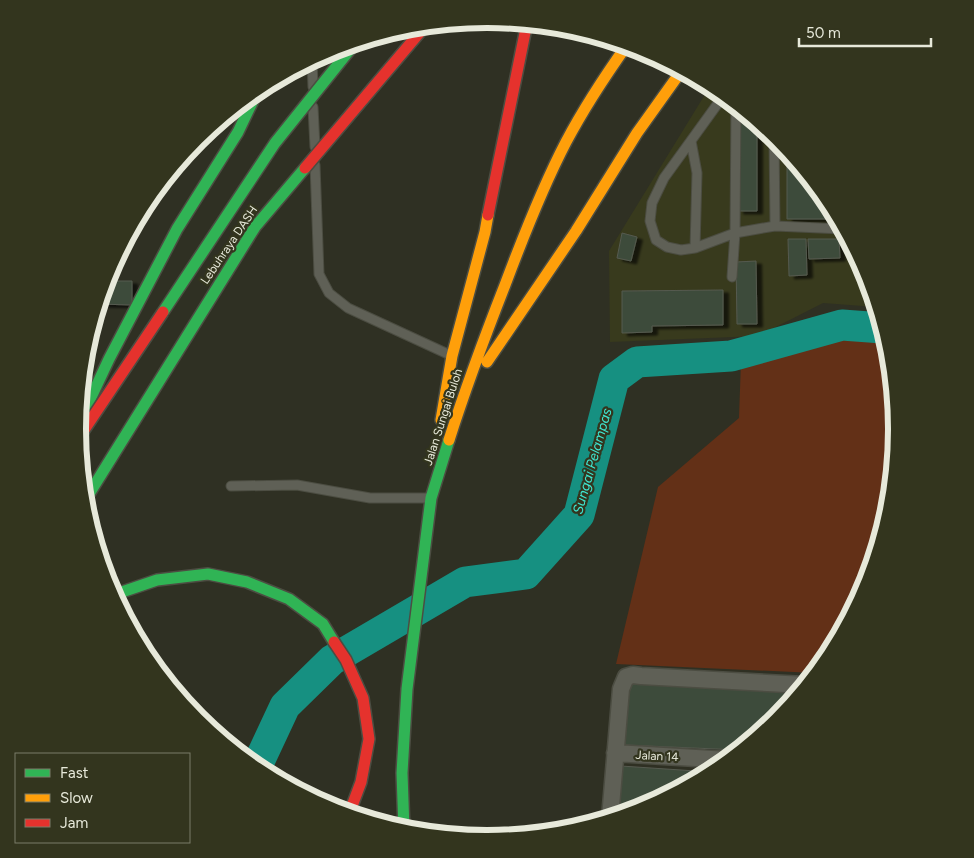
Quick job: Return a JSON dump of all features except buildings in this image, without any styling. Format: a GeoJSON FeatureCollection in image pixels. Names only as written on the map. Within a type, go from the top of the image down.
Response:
{"type":"FeatureCollection","features":[{"type":"Feature","properties":{"kind":"highway"},"geometry":{"type":"LineString","coordinates":[[445,454],[441,420],[452,356],[485,232],[526,29]]}},
{"type":"Feature","properties":{"kind":"highway","name":"Lebuhraya DASH"},"geometry":{"type":"LineString","coordinates":[[91,491],[255,227],[419,33]]}},
{"type":"Feature","properties":{"kind":"highway","name":"Jalan Sungai Buloh"},"geometry":{"type":"LineString","coordinates":[[404,822],[402,773],[407,689],[431,498],[484,337],[530,220],[566,142],[601,81],[622,51]]}},
{"type":"Feature","properties":{"kind":"highway","name":"Lebuhraya DASH"},"geometry":{"type":"LineString","coordinates":[[85,428],[275,142],[347,53]]}},
{"type":"Feature","properties":{"kind":"highway"},"geometry":{"type":"LineString","coordinates":[[463,396],[576,231],[637,133],[678,76]]}},
{"type":"Feature","properties":{"kind":"highway"},"geometry":{"type":"LineString","coordinates":[[86,408],[109,359],[177,229],[238,132],[252,103]]}},
{"type":"Feature","properties":{"kind":"highway"},"geometry":{"type":"LineString","coordinates":[[120,593],[157,580],[208,574],[247,582],[289,600],[323,624],[346,660],[363,698],[369,739],[361,782],[352,807]]}},
{"type":"Feature","properties":{"kind":"street"},"geometry":{"type":"LineString","coordinates":[[611,811],[621,689],[626,677],[641,676],[796,686]]}},
{"type":"Feature","properties":{"kind":"street","name":"Jalan 14"},"geometry":{"type":"LineString","coordinates":[[615,753],[715,759]]}},
{"type":"Feature","properties":{"kind":"lane"},"geometry":{"type":"LineString","coordinates":[[312,68],[319,274],[329,293],[348,308],[452,356]]}},
{"type":"Feature","properties":{"kind":"lane"},"geometry":{"type":"LineString","coordinates":[[720,102],[664,178],[652,203],[650,221],[656,240],[668,247],[681,250],[695,248],[735,233],[775,226],[835,229]]}},
{"type":"Feature","properties":{"kind":"lane"},"geometry":{"type":"LineString","coordinates":[[732,277],[735,233],[736,114]]}},
{"type":"Feature","properties":{"kind":"lane"},"geometry":{"type":"LineString","coordinates":[[691,141],[697,173],[695,248]]}},
{"type":"Feature","properties":{"kind":"lane"},"geometry":{"type":"LineString","coordinates":[[774,148],[775,226]]}},
{"type":"Feature","properties":{"kind":"lane"},"geometry":{"type":"LineString","coordinates":[[231,486],[297,485],[370,498],[431,498]]}},
{"type":"Feature","properties":{"kind":"shaded area"},"geometry":{"type":"Polygon","coordinates":[[[706,93],[731,110],[752,127],[789,164],[806,185],[835,228],[858,275],[869,306],[823,303],[758,336],[610,342],[609,251],[706,93]]]}},
{"type":"Feature","properties":{"kind":"shaded area"},"geometry":{"type":"Polygon","coordinates":[[[847,335],[878,337],[888,403],[888,455],[881,507],[875,533],[858,583],[835,630],[806,673],[616,664],[658,487],[739,418],[741,361],[847,335]]]}},
{"type":"Feature","properties":{"kind":"waterway","name":"Sungai Pelampas"},"geometry":{"type":"LineString","coordinates":[[260,760],[285,706],[332,660],[465,582],[526,574],[579,515],[614,379],[637,362],[731,356],[842,325],[876,327]]}},
{"type":"Feature","properties":{"kind":"traffic: fast"},"geometry":{"type":"LineString","coordinates":[[163,312],[275,143],[347,53]]}},
{"type":"Feature","properties":{"kind":"traffic: fast"},"geometry":{"type":"LineString","coordinates":[[86,409],[109,359],[177,229],[238,132],[251,104]]}},
{"type":"Feature","properties":{"kind":"traffic: fast"},"geometry":{"type":"LineString","coordinates":[[91,491],[255,227],[305,168]]}},
{"type":"Feature","properties":{"kind":"traffic: fast"},"geometry":{"type":"LineString","coordinates":[[404,822],[402,773],[407,689],[431,498],[449,440]]}},
{"type":"Feature","properties":{"kind":"traffic: fast"},"geometry":{"type":"LineString","coordinates":[[120,593],[157,580],[208,574],[247,582],[289,599],[323,624],[334,642]]}},
{"type":"Feature","properties":{"kind":"traffic: slow"},"geometry":{"type":"LineString","coordinates":[[449,440],[490,323],[549,177],[580,117],[623,51]]}},
{"type":"Feature","properties":{"kind":"traffic: slow"},"geometry":{"type":"LineString","coordinates":[[487,362],[576,231],[637,133],[678,76]]}},
{"type":"Feature","properties":{"kind":"traffic: slow"},"geometry":{"type":"LineString","coordinates":[[441,420],[452,356],[488,215]]}},
{"type":"Feature","properties":{"kind":"traffic: jam"},"geometry":{"type":"LineString","coordinates":[[488,215],[526,29]]}},
{"type":"Feature","properties":{"kind":"traffic: jam"},"geometry":{"type":"LineString","coordinates":[[305,168],[419,33]]}},
{"type":"Feature","properties":{"kind":"traffic: jam"},"geometry":{"type":"LineString","coordinates":[[85,429],[163,312]]}},
{"type":"Feature","properties":{"kind":"traffic: jam"},"geometry":{"type":"LineString","coordinates":[[334,642],[346,660],[363,698],[369,739],[361,782],[352,807]]}}]}
